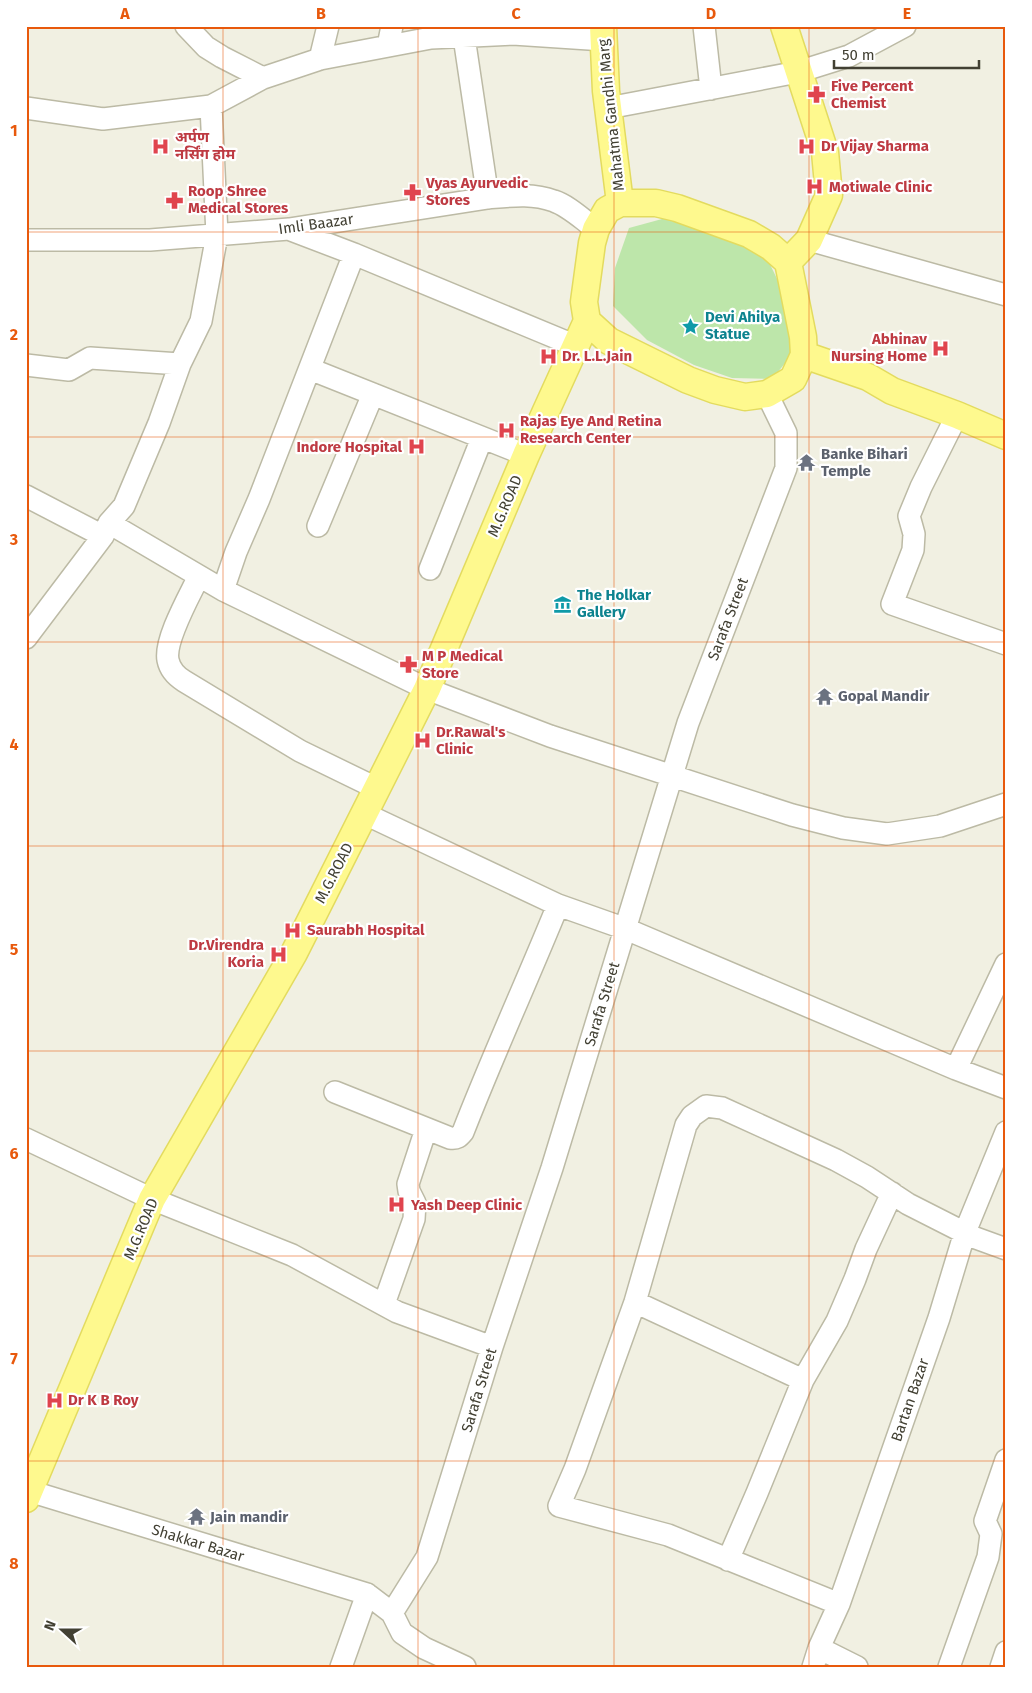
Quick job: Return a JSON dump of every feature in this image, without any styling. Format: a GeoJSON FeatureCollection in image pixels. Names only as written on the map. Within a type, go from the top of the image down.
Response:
{"type":"FeatureCollection","features":[{"type":"Feature","properties":{"kind":"main road"},"geometry":{"type":"LineString","coordinates":[[784,26],[825,152],[829,195],[809,240],[788,262]]}},
{"type":"Feature","properties":{"kind":"main road","name":"Mahatma Gandhi Marg"},"geometry":{"type":"LineString","coordinates":[[603,33],[608,108],[620,203]]}},
{"type":"Feature","properties":{"kind":"main road"},"geometry":{"type":"LineString","coordinates":[[620,203],[656,203],[677,208],[749,234],[771,247],[788,262],[803,337],[804,355],[793,379],[767,394],[746,397],[715,390],[688,380],[609,341],[588,321],[584,302],[592,243],[596,229],[607,210],[620,203]]}},
{"type":"Feature","properties":{"kind":"main road","name":"M.G.ROAD"},"geometry":{"type":"LineString","coordinates":[[27,1493],[152,1199],[294,954],[427,689],[526,455],[588,321]]}},
{"type":"Feature","properties":{"kind":"main road"},"geometry":{"type":"LineString","coordinates":[[804,355],[868,377],[892,391],[957,415],[1006,436]]}},
{"type":"Feature","properties":{"kind":"main road"},"geometry":{"type":"LineString","coordinates":[[868,377],[894,376],[966,400],[1006,417]]}},
{"type":"Feature","properties":{"kind":"street"},"geometry":{"type":"LineString","coordinates":[[186,26],[206,47],[263,78]]}},
{"type":"Feature","properties":{"kind":"street"},"geometry":{"type":"LineString","coordinates":[[320,59],[328,26]]}},
{"type":"Feature","properties":{"kind":"street"},"geometry":{"type":"LineString","coordinates":[[704,26],[711,89]]}},
{"type":"Feature","properties":{"kind":"street"},"geometry":{"type":"LineString","coordinates":[[608,108],[798,72],[849,56],[905,26]]}},
{"type":"Feature","properties":{"kind":"street"},"geometry":{"type":"LineString","coordinates":[[26,108],[104,119],[210,106],[263,78],[390,36],[431,38],[513,34],[603,33]]}},
{"type":"Feature","properties":{"kind":"street"},"geometry":{"type":"LineString","coordinates":[[464,37],[488,198]]}},
{"type":"Feature","properties":{"kind":"street"},"geometry":{"type":"LineString","coordinates":[[26,638],[124,506],[159,423],[180,364],[201,321],[218,236],[210,106]]}},
{"type":"Feature","properties":{"kind":"street","name":"Imli Baazar"},"geometry":{"type":"LineString","coordinates":[[26,240],[150,240],[218,236],[289,229],[488,198],[520,195],[555,201],[596,229]]}},
{"type":"Feature","properties":{"kind":"street"},"geometry":{"type":"LineString","coordinates":[[289,229],[576,346]]}},
{"type":"Feature","properties":{"kind":"street"},"geometry":{"type":"LineString","coordinates":[[809,240],[1006,295]]}},
{"type":"Feature","properties":{"kind":"street"},"geometry":{"type":"LineString","coordinates":[[223,590],[236,552],[259,499],[354,254]]}},
{"type":"Feature","properties":{"kind":"street"},"geometry":{"type":"LineString","coordinates":[[26,365],[69,370],[90,358],[180,364]]}},
{"type":"Feature","properties":{"kind":"street"},"geometry":{"type":"LineString","coordinates":[[310,369],[526,455]]}},
{"type":"Feature","properties":{"kind":"street"},"geometry":{"type":"LineString","coordinates":[[318,526],[373,394]]}},
{"type":"Feature","properties":{"kind":"street","name":"Sarafa Street"},"geometry":{"type":"LineString","coordinates":[[392,1613],[428,1557],[492,1347],[552,1168],[688,723],[786,468],[786,433],[767,394]]}},
{"type":"Feature","properties":{"kind":"street"},"geometry":{"type":"LineString","coordinates":[[957,415],[921,487],[909,516],[914,534],[913,550],[892,604],[1006,644]]}},
{"type":"Feature","properties":{"kind":"street"},"geometry":{"type":"LineString","coordinates":[[430,569],[482,438]]}},
{"type":"Feature","properties":{"kind":"street"},"geometry":{"type":"LineString","coordinates":[[26,496],[106,530],[199,576],[223,590],[427,689],[550,736],[792,815],[843,828],[887,834],[940,826],[1006,804]]}},
{"type":"Feature","properties":{"kind":"street"},"geometry":{"type":"LineString","coordinates":[[199,576],[170,637],[168,661],[174,674],[300,751],[376,788]]}},
{"type":"Feature","properties":{"kind":"street"},"geometry":{"type":"LineString","coordinates":[[364,813],[558,905],[626,929],[956,1069],[1006,1088]]}},
{"type":"Feature","properties":{"kind":"street"},"geometry":{"type":"LineString","coordinates":[[335,1092],[426,1129],[456,1138],[460,1136],[490,1064],[526,986],[558,905]]}},
{"type":"Feature","properties":{"kind":"street"},"geometry":{"type":"LineString","coordinates":[[956,1069],[1006,964]]}},
{"type":"Feature","properties":{"kind":"street"},"geometry":{"type":"LineString","coordinates":[[839,1604],[668,1534],[559,1506],[575,1469],[635,1302],[686,1125],[692,1116],[706,1106],[722,1108],[836,1160],[868,1177],[908,1204],[973,1236],[1006,1249]]}},
{"type":"Feature","properties":{"kind":"street"},"geometry":{"type":"LineString","coordinates":[[384,1304],[414,1219],[415,1203],[408,1191],[408,1184],[426,1129]]}},
{"type":"Feature","properties":{"kind":"street","name":"Bartan Bazar"},"geometry":{"type":"LineString","coordinates":[[816,1658],[839,1604],[939,1318],[965,1232],[1006,1132]]}},
{"type":"Feature","properties":{"kind":"street"},"geometry":{"type":"LineString","coordinates":[[26,1139],[152,1199],[292,1255],[397,1312],[492,1347]]}},
{"type":"Feature","properties":{"kind":"street"},"geometry":{"type":"LineString","coordinates":[[728,1560],[803,1380],[837,1321],[866,1249],[892,1193]]}},
{"type":"Feature","properties":{"kind":"street"},"geometry":{"type":"LineString","coordinates":[[635,1302],[803,1380]]}},
{"type":"Feature","properties":{"kind":"street"},"geometry":{"type":"LineString","coordinates":[[954,1665],[988,1557],[998,1536],[984,1521],[1006,1460]]}},
{"type":"Feature","properties":{"kind":"street","name":"Shakkar Bazar"},"geometry":{"type":"LineString","coordinates":[[27,1493],[367,1594]]}},
{"type":"Feature","properties":{"kind":"street"},"geometry":{"type":"LineString","coordinates":[[341,1667],[367,1594],[392,1613],[402,1633],[424,1648],[465,1667]]}},
{"type":"Feature","properties":{"kind":"street"},"geometry":{"type":"LineString","coordinates":[[1001,1667],[1006,1652]]}},
{"type":"Feature","properties":{"kind":"street"},"geometry":{"type":"LineString","coordinates":[[816,1658],[857,1667]]}},
{"type":"Feature","properties":{"kind":"green space"},"geometry":{"type":"Polygon","coordinates":[[[691,218],[767,258],[779,283],[791,317],[791,356],[772,379],[732,378],[694,365],[647,340],[613,306],[615,268],[629,228],[662,219],[691,218]]]}},
{"type":"Feature","properties":{"kind":"place","name":"Five Percent Chemist"},"geometry":{"type":"Point","coordinates":[817,95]}},
{"type":"Feature","properties":{"kind":"place","name":"अर्पण नर्सिंग होम"},"geometry":{"type":"Point","coordinates":[161,146]}},
{"type":"Feature","properties":{"kind":"place","name":"Dr Vijay Sharma"},"geometry":{"type":"Point","coordinates":[807,146]}},
{"type":"Feature","properties":{"kind":"place","name":"Motiwale Clinic"},"geometry":{"type":"Point","coordinates":[815,187]}},
{"type":"Feature","properties":{"kind":"place","name":"Vyas Ayurvedic Stores"},"geometry":{"type":"Point","coordinates":[412,192]}},
{"type":"Feature","properties":{"kind":"place","name":"Roop Shree Medical Stores"},"geometry":{"type":"Point","coordinates":[174,200]}},
{"type":"Feature","properties":{"kind":"place","name":"Devi Ahilya Statue"},"geometry":{"type":"Point","coordinates":[691,326]}},
{"type":"Feature","properties":{"kind":"place","name":"Abhinav Nursing Home"},"geometry":{"type":"Point","coordinates":[941,348]}},
{"type":"Feature","properties":{"kind":"place","name":"Dr. L.L.Jain"},"geometry":{"type":"Point","coordinates":[548,356]}},
{"type":"Feature","properties":{"kind":"place","name":"Rajas Eye And Retina Research Center"},"geometry":{"type":"Point","coordinates":[506,430]}},
{"type":"Feature","properties":{"kind":"place","name":"Indore Hospital"},"geometry":{"type":"Point","coordinates":[416,447]}},
{"type":"Feature","properties":{"kind":"place","name":"Banke Bihari Temple"},"geometry":{"type":"Point","coordinates":[807,463]}},
{"type":"Feature","properties":{"kind":"place","name":"The Holkar Gallery"},"geometry":{"type":"Point","coordinates":[563,604]}},
{"type":"Feature","properties":{"kind":"place","name":"M P Medical Store"},"geometry":{"type":"Point","coordinates":[408,665]}},
{"type":"Feature","properties":{"kind":"place","name":"Gopal Mandir"},"geometry":{"type":"Point","coordinates":[824,696]}},
{"type":"Feature","properties":{"kind":"place","name":"Dr.Rawal's Clinic"},"geometry":{"type":"Point","coordinates":[422,741]}},
{"type":"Feature","properties":{"kind":"place","name":"Saurabh Hospital"},"geometry":{"type":"Point","coordinates":[293,930]}},
{"type":"Feature","properties":{"kind":"place","name":"Dr.Virendra Koria"},"geometry":{"type":"Point","coordinates":[278,954]}},
{"type":"Feature","properties":{"kind":"place","name":"Yash Deep Clinic"},"geometry":{"type":"Point","coordinates":[397,1205]}},
{"type":"Feature","properties":{"kind":"place","name":"Dr K B Roy"},"geometry":{"type":"Point","coordinates":[54,1400]}},
{"type":"Feature","properties":{"kind":"place","name":"Jain mandir"},"geometry":{"type":"Point","coordinates":[196,1517]}}]}
